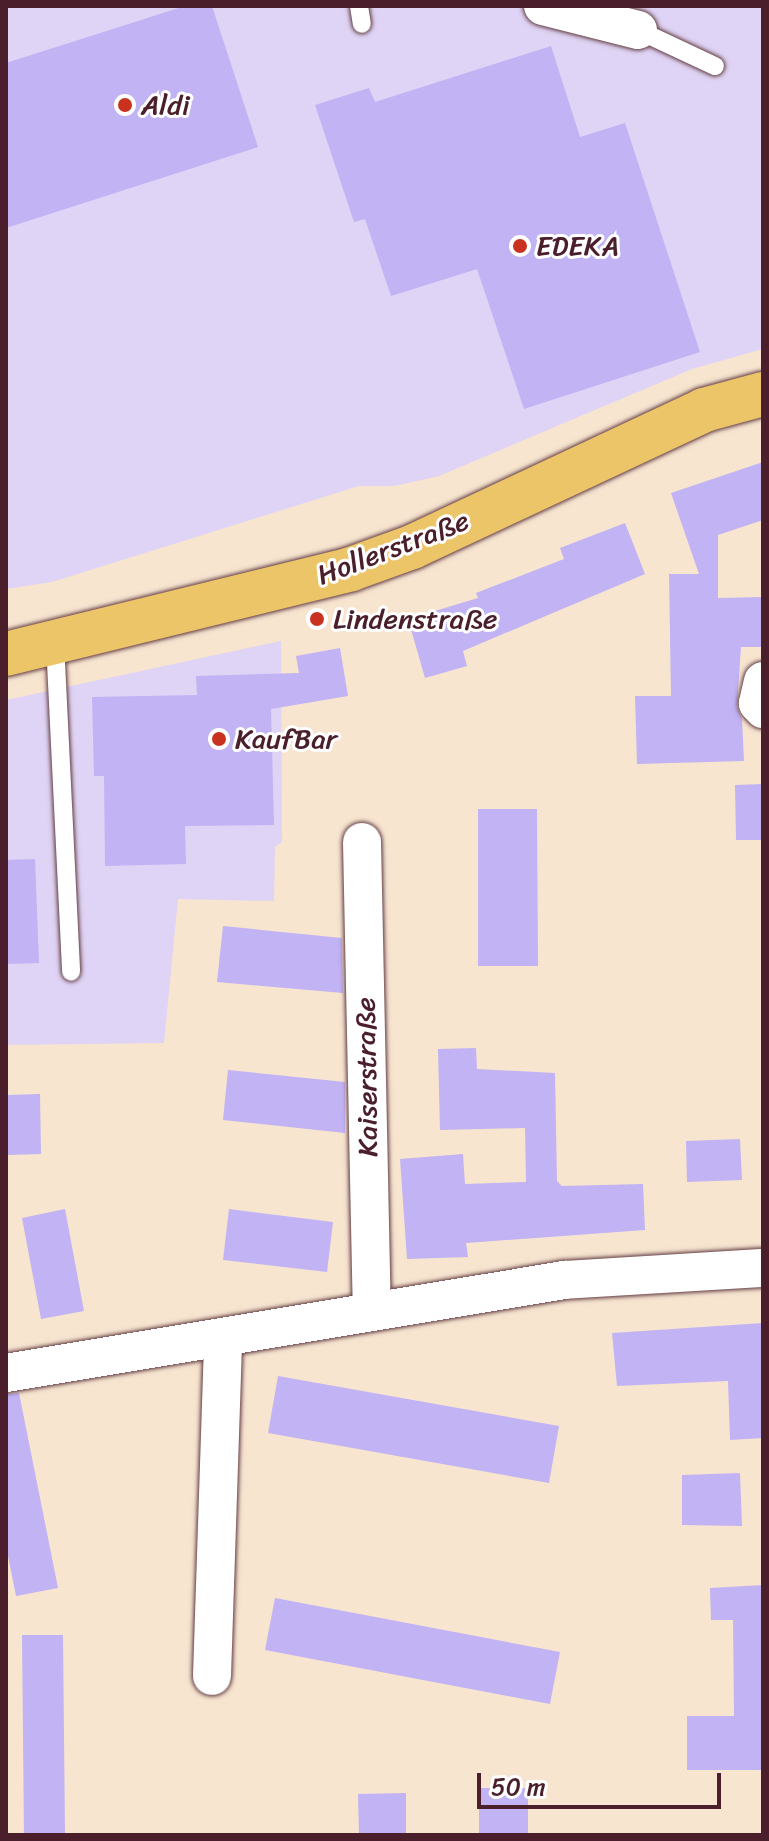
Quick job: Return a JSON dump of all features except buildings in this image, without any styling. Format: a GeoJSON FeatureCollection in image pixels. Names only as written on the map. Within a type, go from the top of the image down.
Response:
{"type":"FeatureCollection","features":[{"type":"Feature","properties":{"kind":"main road","name":"Hollerstraße"},"geometry":{"type":"LineString","coordinates":[[6,654],[351,569],[412,547],[704,410],[763,394]]}},
{"type":"Feature","properties":{"kind":"street"},"geometry":{"type":"LineString","coordinates":[[543,6],[638,30]]}},
{"type":"Feature","properties":{"kind":"street"},"geometry":{"type":"LineString","coordinates":[[763,681],[758,703],[763,709]]}},
{"type":"Feature","properties":{"kind":"street","name":"Kaiserstraße"},"geometry":{"type":"LineString","coordinates":[[362,842],[372,1311]]}},
{"type":"Feature","properties":{"kind":"street"},"geometry":{"type":"LineString","coordinates":[[6,1373],[564,1280],[763,1268]]}},
{"type":"Feature","properties":{"kind":"street"},"geometry":{"type":"LineString","coordinates":[[212,1676],[223,1339]]}},
{"type":"Feature","properties":{"kind":"lane"},"geometry":{"type":"LineString","coordinates":[[638,30],[715,66]]}},
{"type":"Feature","properties":{"kind":"lane"},"geometry":{"type":"LineString","coordinates":[[55,642],[71,972]]}},
{"type":"Feature","properties":{"kind":"shaded area"},"geometry":{"type":"Polygon","coordinates":[[[6,6],[763,6],[763,349],[692,369],[439,476],[394,486],[359,486],[52,582],[6,589],[6,6]]]}},
{"type":"Feature","properties":{"kind":"shaded area"},"geometry":{"type":"Polygon","coordinates":[[[281,641],[282,842],[275,847],[274,901],[178,899],[164,1043],[6,1045],[6,700],[281,641]]]}},
{"type":"Feature","properties":{"kind":"place","name":"Aldi"},"geometry":{"type":"Point","coordinates":[125,105]}},
{"type":"Feature","properties":{"kind":"place","name":"EDEKA"},"geometry":{"type":"Point","coordinates":[520,246]}},
{"type":"Feature","properties":{"kind":"place","name":"Lindenstraße"},"geometry":{"type":"Point","coordinates":[317,619]}},
{"type":"Feature","properties":{"kind":"place","name":"KaufBar"},"geometry":{"type":"Point","coordinates":[219,739]}}]}
